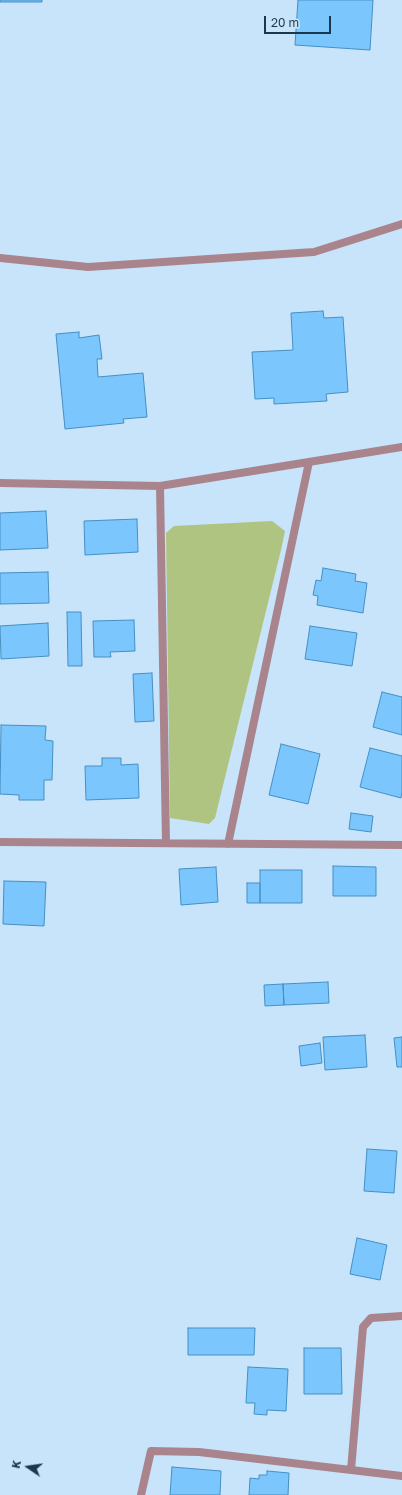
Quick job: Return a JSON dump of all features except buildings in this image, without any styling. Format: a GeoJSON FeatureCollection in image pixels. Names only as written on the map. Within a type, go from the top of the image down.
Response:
{"type":"FeatureCollection","features":[{"type":"Feature","properties":{"kind":"street"},"geometry":{"type":"LineString","coordinates":[[0,258],[88,267],[314,252],[402,224]]}},
{"type":"Feature","properties":{"kind":"street"},"geometry":{"type":"LineString","coordinates":[[0,483],[160,486],[402,447]]}},
{"type":"Feature","properties":{"kind":"street"},"geometry":{"type":"LineString","coordinates":[[228,844],[309,462]]}},
{"type":"Feature","properties":{"kind":"street"},"geometry":{"type":"LineString","coordinates":[[160,486],[166,843]]}},
{"type":"Feature","properties":{"kind":"street"},"geometry":{"type":"LineString","coordinates":[[0,842],[402,845]]}},
{"type":"Feature","properties":{"kind":"street"},"geometry":{"type":"LineString","coordinates":[[351,1470],[363,1327],[371,1318],[402,1316]]}},
{"type":"Feature","properties":{"kind":"street"},"geometry":{"type":"LineString","coordinates":[[141,1495],[151,1451],[199,1452],[402,1476]]}},
{"type":"Feature","properties":{"kind":"green space"},"geometry":{"type":"Polygon","coordinates":[[[272,521],[285,531],[215,818],[209,824],[170,818],[166,533],[174,526],[272,521]]]}}]}
